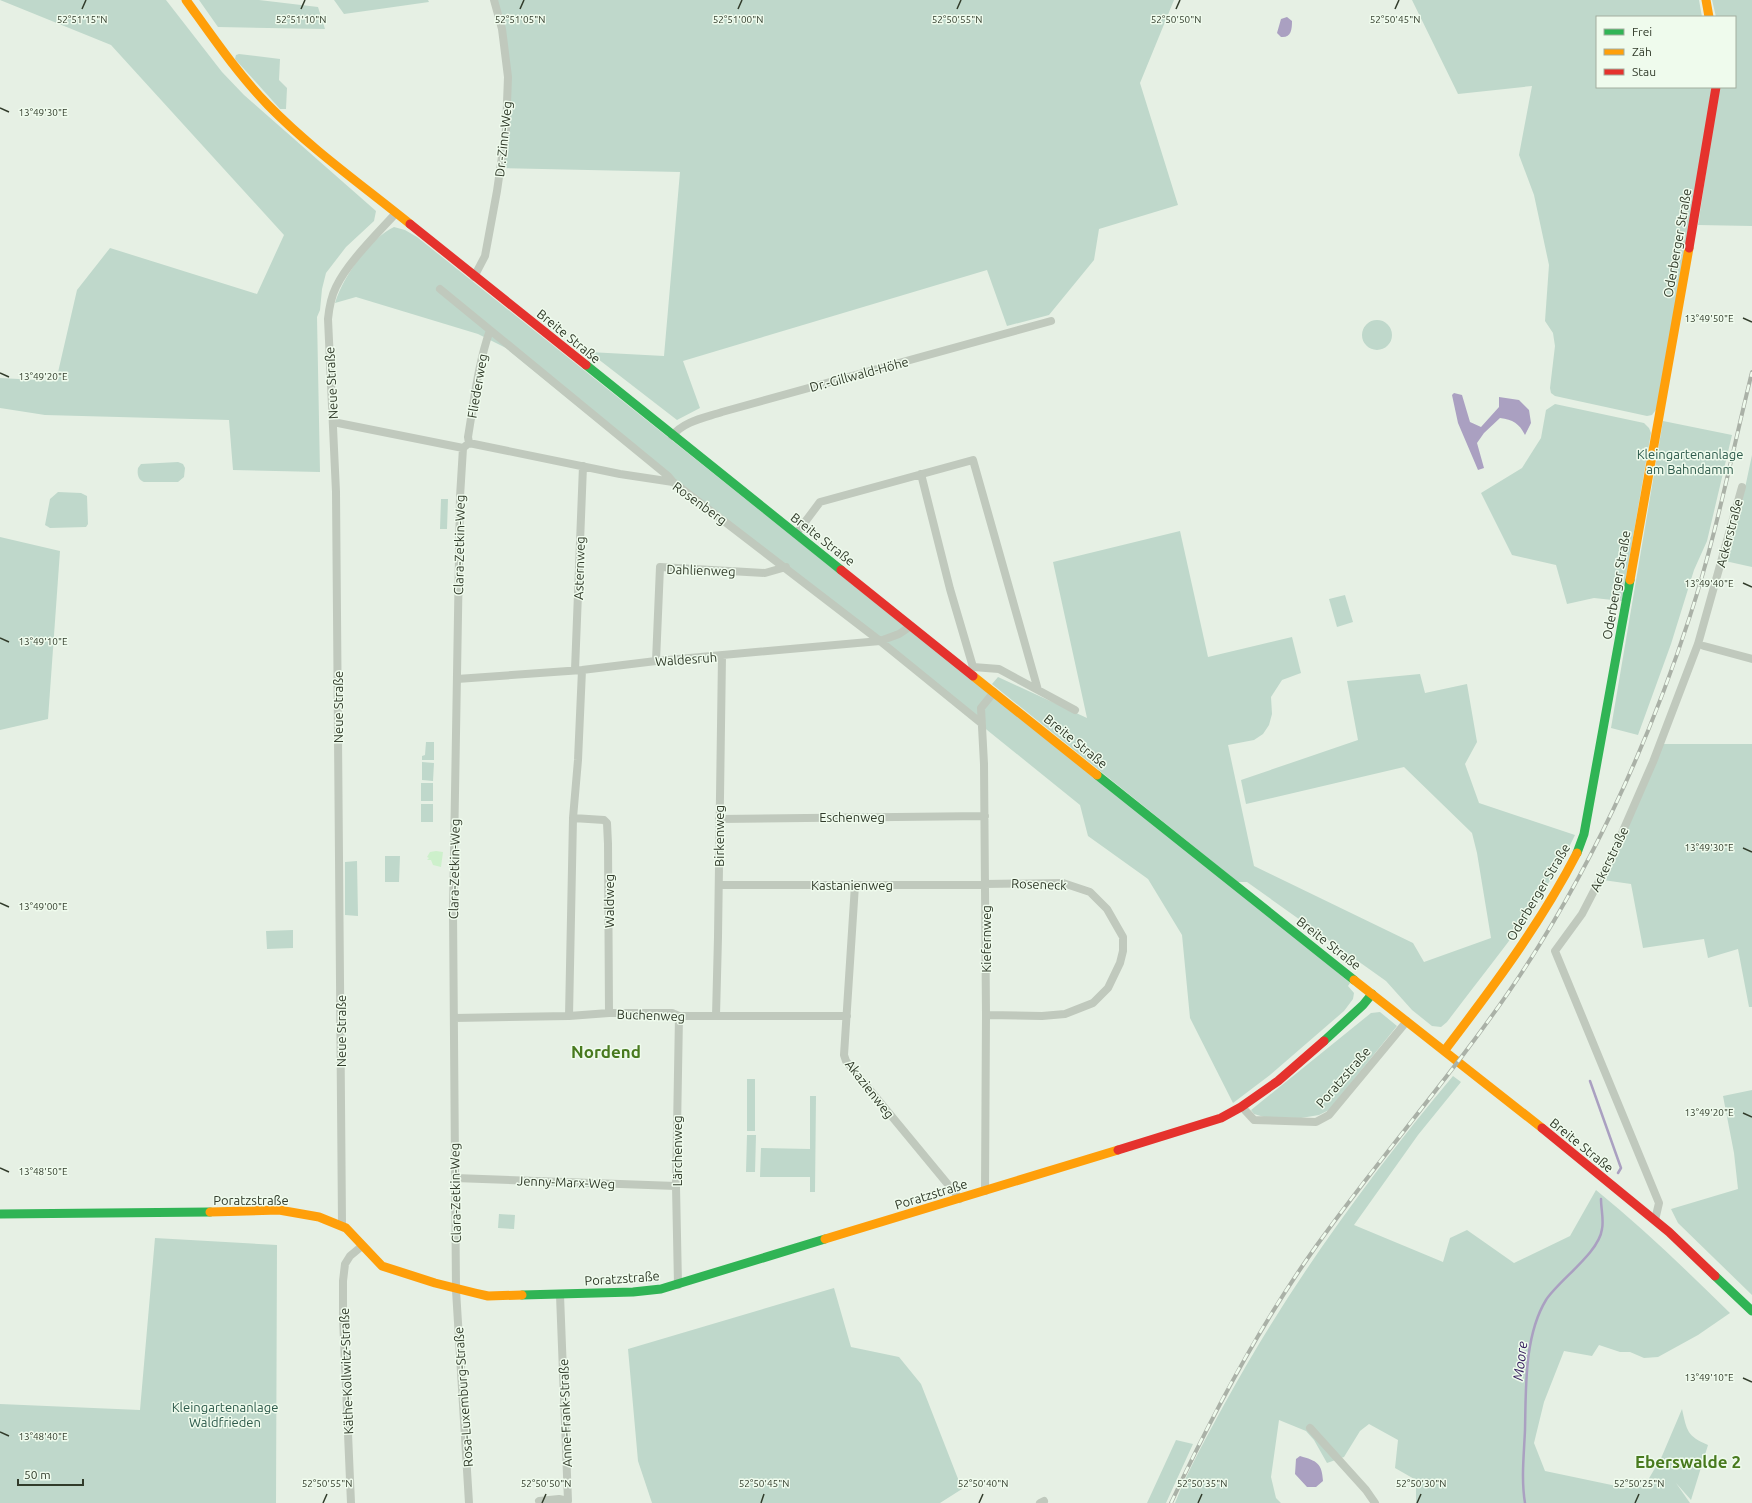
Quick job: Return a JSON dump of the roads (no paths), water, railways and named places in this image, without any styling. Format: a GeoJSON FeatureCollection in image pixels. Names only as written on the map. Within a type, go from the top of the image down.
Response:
{"type":"FeatureCollection","features":[{"type":"Feature","properties":{"kind":"main road","name":"Breite Straße"},"geometry":{"type":"LineString","coordinates":[[186,0],[224,54],[266,102],[319,151],[672,436],[911,626],[971,669],[994,692],[1269,913],[1446,1050],[1655,1220],[1752,1311]]}},
{"type":"Feature","properties":{"kind":"main road"},"geometry":{"type":"LineString","coordinates":[[1706,0],[1709,16]]}},
{"type":"Feature","properties":{"kind":"main road","name":"Oderberger Straße"},"geometry":{"type":"LineString","coordinates":[[1446,1050],[1498,981],[1569,869],[1581,846],[1702,177],[1716,88]]}},
{"type":"Feature","properties":{"kind":"main road","name":"Poratzstraße"},"geometry":{"type":"LineString","coordinates":[[0,1214],[279,1210],[342,1224],[353,1234],[372,1260],[382,1266],[456,1290],[488,1296],[560,1295],[645,1291],[678,1285],[812,1242],[960,1199],[1221,1118],[1242,1107],[1285,1076],[1360,1008],[1372,994]]}},
{"type":"Feature","properties":{"kind":"street","name":"Dr.-Zinn-Weg"},"geometry":{"type":"LineString","coordinates":[[474,276],[485,256],[497,191],[506,129],[508,77],[502,29],[494,0]]}},
{"type":"Feature","properties":{"kind":"street","name":"Neue Straße"},"geometry":{"type":"LineString","coordinates":[[342,1224],[338,609],[336,492],[328,320],[335,288],[342,276],[396,213]]}},
{"type":"Feature","properties":{"kind":"street"},"geometry":{"type":"LineString","coordinates":[[440,289],[668,476],[673,482]]}},
{"type":"Feature","properties":{"kind":"street","name":"Dr.-Gillwald-Höhe"},"geometry":{"type":"LineString","coordinates":[[672,436],[677,429],[687,423],[722,412],[1051,321]]}},
{"type":"Feature","properties":{"kind":"street","name":"Fliederweg"},"geometry":{"type":"LineString","coordinates":[[466,445],[483,350],[490,330]]}},
{"type":"Feature","properties":{"kind":"street","name":"Rosenberg"},"geometry":{"type":"LineString","coordinates":[[333,422],[620,474],[673,482],[786,567],[981,723]]}},
{"type":"Feature","properties":{"kind":"street","name":"Clara-Zetkin-Weg"},"geometry":{"type":"LineString","coordinates":[[456,1290],[453,911],[460,497],[466,445]]}},
{"type":"Feature","properties":{"kind":"street"},"geometry":{"type":"LineString","coordinates":[[796,534],[820,502],[973,460],[1038,690]]}},
{"type":"Feature","properties":{"kind":"street","name":"Asternweg"},"geometry":{"type":"LineString","coordinates":[[578,670],[582,466]]}},
{"type":"Feature","properties":{"kind":"street"},"geometry":{"type":"LineString","coordinates":[[921,474],[971,669],[999,669],[1075,710]]}},
{"type":"Feature","properties":{"kind":"street","name":"Ackerstraße"},"geometry":{"type":"LineString","coordinates":[[1655,1220],[1659,1203],[1555,951],[1582,914],[1612,856],[1653,762],[1698,644],[1742,487]]}},
{"type":"Feature","properties":{"kind":"street","name":"Dahlienweg"},"geometry":{"type":"LineString","coordinates":[[656,661],[660,567],[765,573],[786,567]]}},
{"type":"Feature","properties":{"kind":"street","name":"Waldesruh"},"geometry":{"type":"LineString","coordinates":[[457,679],[578,670],[656,661],[880,641],[899,634],[911,626]]}},
{"type":"Feature","properties":{"kind":"street"},"geometry":{"type":"LineString","coordinates":[[1704,646],[1752,659]]}},
{"type":"Feature","properties":{"kind":"street","name":"Birkenweg"},"geometry":{"type":"LineString","coordinates":[[716,1016],[722,656]]}},
{"type":"Feature","properties":{"kind":"street"},"geometry":{"type":"LineString","coordinates":[[569,1016],[574,818],[578,760],[578,670]]}},
{"type":"Feature","properties":{"kind":"street","name":"Kiefernweg"},"geometry":{"type":"LineString","coordinates":[[985,1191],[985,816],[981,708],[994,692]]}},
{"type":"Feature","properties":{"kind":"street","name":"Eschenweg"},"geometry":{"type":"LineString","coordinates":[[719,818],[985,816]]}},
{"type":"Feature","properties":{"kind":"street","name":"Waldweg"},"geometry":{"type":"LineString","coordinates":[[574,818],[604,820],[607,823],[609,1013]]}},
{"type":"Feature","properties":{"kind":"street","name":"Roseneck"},"geometry":{"type":"LineString","coordinates":[[985,884],[1063,883],[1079,887],[1090,892],[1107,909],[1123,936],[1123,951],[1120,963],[1108,988],[1093,1003],[1065,1014],[1042,1016],[986,1015]]}},
{"type":"Feature","properties":{"kind":"street","name":"Kastanienweg"},"geometry":{"type":"LineString","coordinates":[[718,885],[985,884]]}},
{"type":"Feature","properties":{"kind":"street","name":"Akazienweg"},"geometry":{"type":"LineString","coordinates":[[855,885],[844,1055],[846,1061],[960,1199]]}},
{"type":"Feature","properties":{"kind":"street","name":"Buchenweg"},"geometry":{"type":"LineString","coordinates":[[454,1018],[569,1016],[609,1013],[672,1013],[679,1016],[847,1016]]}},
{"type":"Feature","properties":{"kind":"street","name":"Lärchenweg"},"geometry":{"type":"LineString","coordinates":[[678,1285],[676,1186],[679,1016]]}},
{"type":"Feature","properties":{"kind":"street","name":"Poratzstraße"},"geometry":{"type":"LineString","coordinates":[[1242,1107],[1254,1120],[1316,1122],[1329,1115],[1407,1021]]}},
{"type":"Feature","properties":{"kind":"street","name":"Jenny-Marx-Weg"},"geometry":{"type":"LineString","coordinates":[[455,1178],[676,1186]]}},
{"type":"Feature","properties":{"kind":"street","name":"Käthe-Kollwitz-Straße"},"geometry":{"type":"LineString","coordinates":[[351,1503],[343,1317],[343,1281],[345,1264],[350,1256],[362,1246]]}},
{"type":"Feature","properties":{"kind":"street","name":"Rosa-Luxemburg-Straße"},"geometry":{"type":"LineString","coordinates":[[456,1290],[469,1503]]}},
{"type":"Feature","properties":{"kind":"street","name":"Anne-Frank-Straße"},"geometry":{"type":"LineString","coordinates":[[540,1503],[540,1501],[559,1499],[568,1501],[560,1295]]}},
{"type":"Feature","properties":{"kind":"street"},"geometry":{"type":"LineString","coordinates":[[1310,1428],[1366,1490],[1375,1503]]}},
{"type":"Feature","properties":{"kind":"waterway"},"geometry":{"type":"LineString","coordinates":[[1590,1081],[1621,1168],[1618,1173]]}},
{"type":"Feature","properties":{"kind":"waterway","name":"Moore"},"geometry":{"type":"LineString","coordinates":[[1525,1503],[1523,1476],[1526,1380],[1530,1346],[1539,1314],[1546,1300],[1586,1257],[1599,1238],[1603,1226],[1601,1199]]}},
{"type":"Feature","properties":{"kind":"railway"},"geometry":{"type":"LineString","coordinates":[[1171,1503],[1220,1403],[1256,1338],[1296,1276],[1345,1207],[1488,1022],[1540,944],[1585,866],[1625,784],[1676,659],[1708,556],[1752,372]]}},
{"type":"Feature","properties":{"kind":"district","name":"Nordend"},"geometry":{"type":"Point","coordinates":[606,1052]}},
{"type":"Feature","properties":{"kind":"district","name":"Eberswalde 2"},"geometry":{"type":"Point","coordinates":[1688,1462]}},
{"type":"Feature","properties":{"kind":"park label","name":"Kleingartenanlage am Bahndamm"},"geometry":{"type":"Point","coordinates":[1690,462]}},
{"type":"Feature","properties":{"kind":"park label","name":"Kleingartenanlage Waldfrieden"},"geometry":{"type":"Point","coordinates":[225,1414]}}]}
